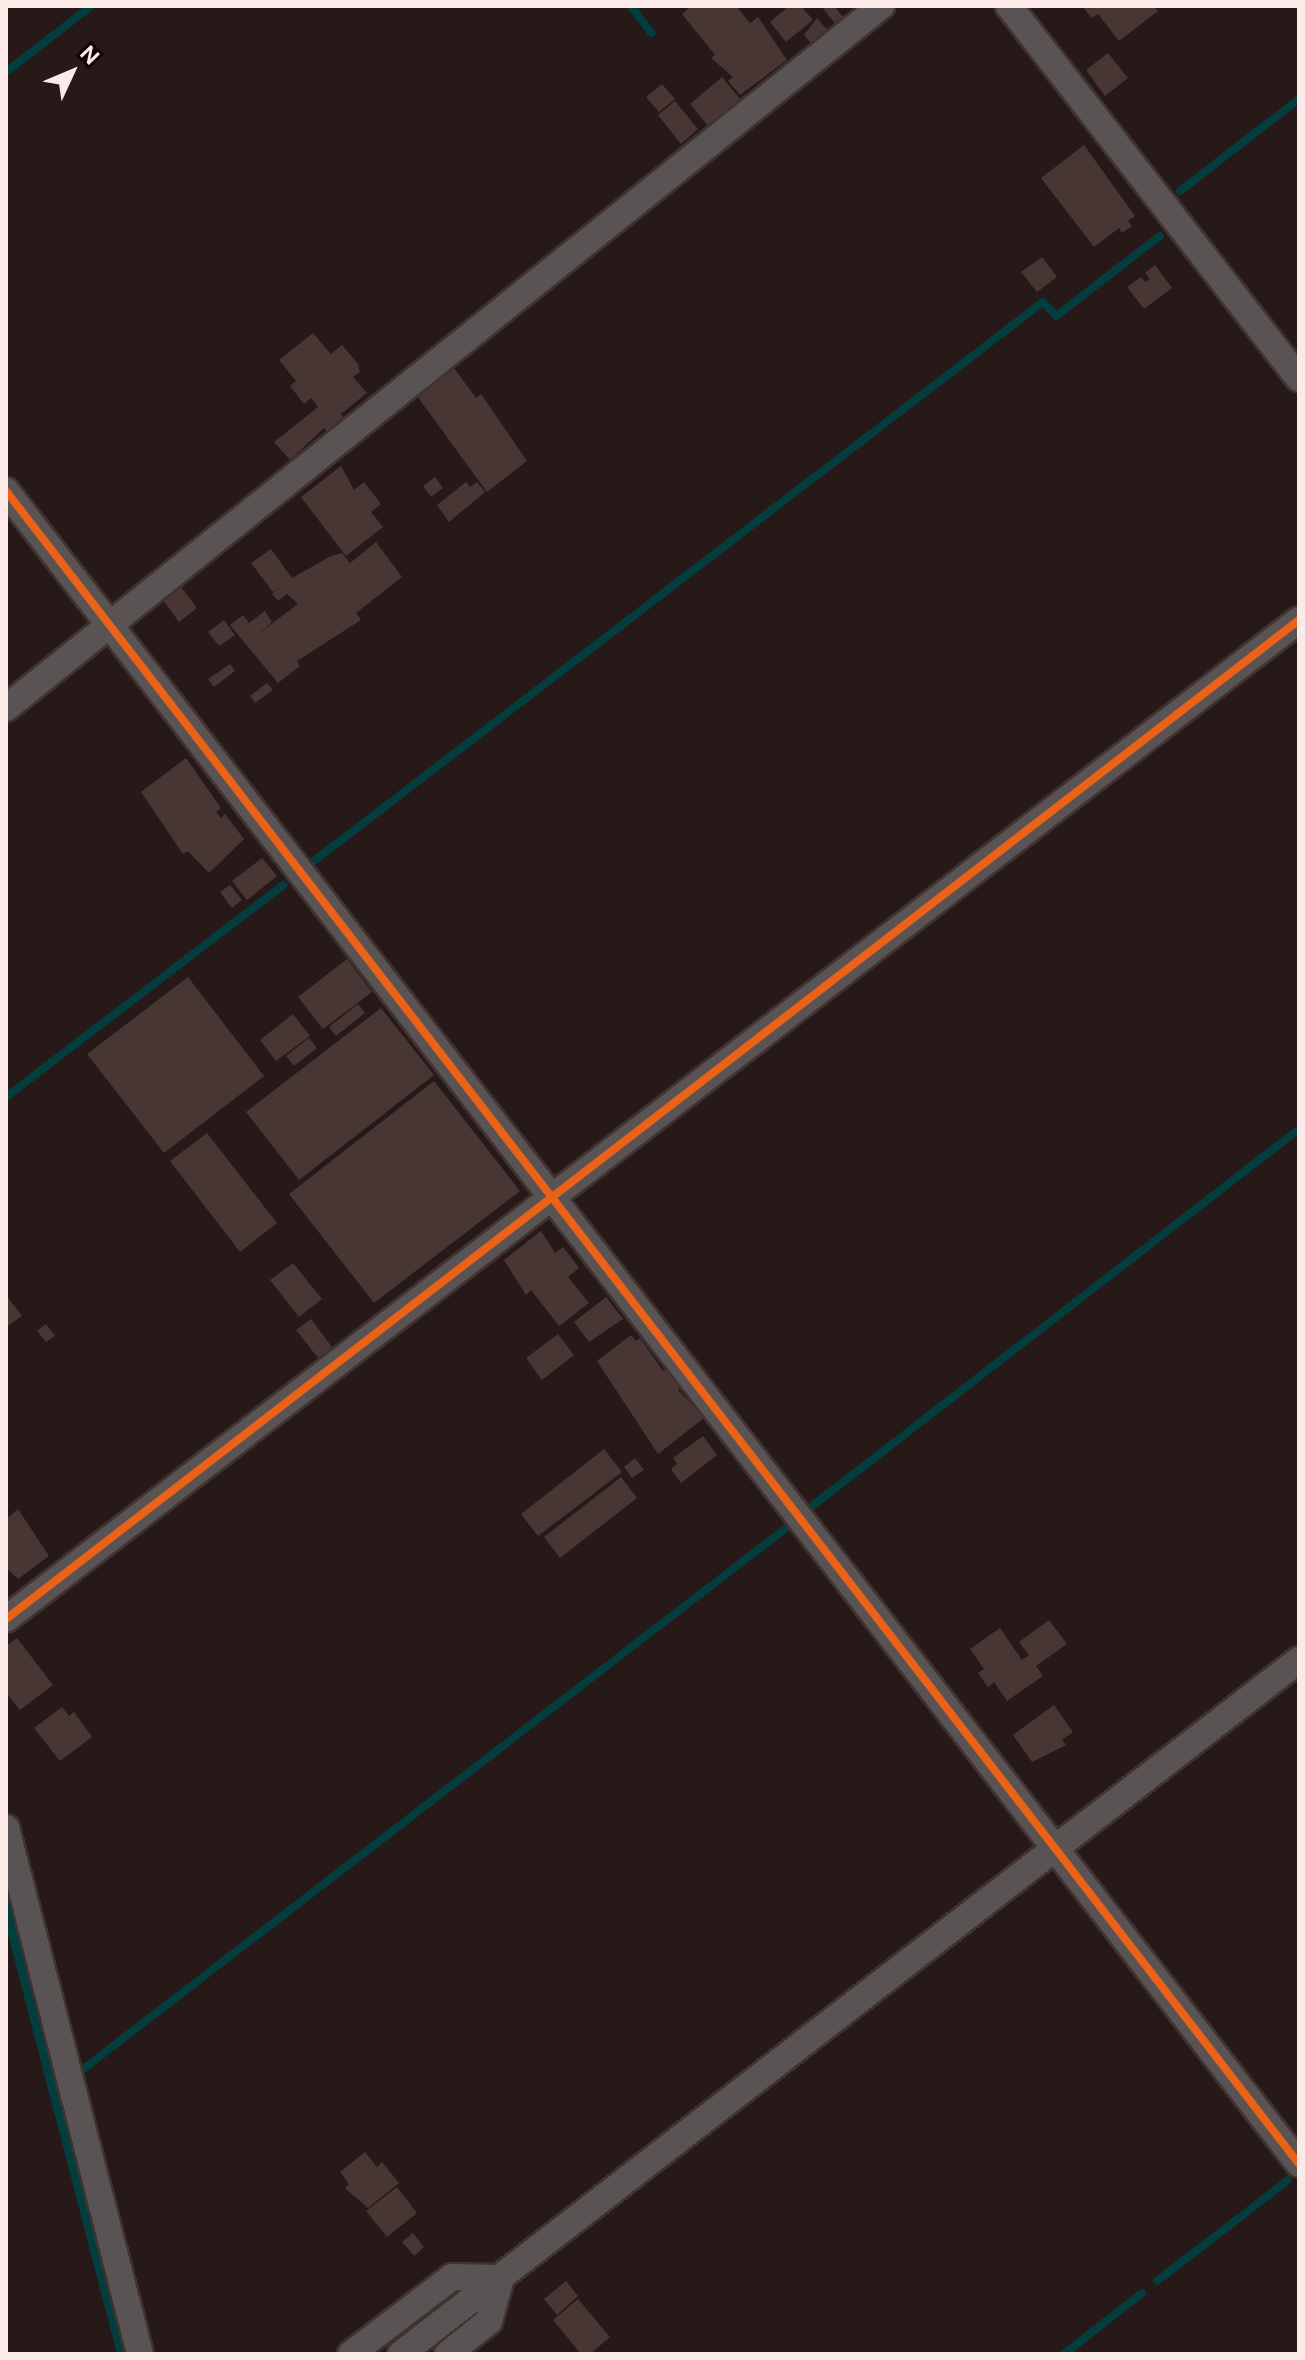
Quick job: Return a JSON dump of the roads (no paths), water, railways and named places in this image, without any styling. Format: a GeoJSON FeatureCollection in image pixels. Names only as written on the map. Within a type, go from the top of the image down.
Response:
{"type":"FeatureCollection","features":[{"type":"Feature","properties":{"kind":"street"},"geometry":{"type":"LineString","coordinates":[[6,708],[881,6]]}},
{"type":"Feature","properties":{"kind":"street"},"geometry":{"type":"LineString","coordinates":[[1009,6],[1299,378]]}},
{"type":"Feature","properties":{"kind":"street"},"geometry":{"type":"LineString","coordinates":[[6,491],[550,1199],[1299,2164]]}},
{"type":"Feature","properties":{"kind":"street"},"geometry":{"type":"LineString","coordinates":[[6,1619],[1299,620]]}},
{"type":"Feature","properties":{"kind":"street"},"geometry":{"type":"LineString","coordinates":[[401,2354],[1299,1660]]}},
{"type":"Feature","properties":{"kind":"street"},"geometry":{"type":"LineString","coordinates":[[6,1828],[140,2354]]}},
{"type":"Feature","properties":{"kind":"street"},"geometry":{"type":"LineString","coordinates":[[351,2354],[452,2277],[501,2278]]}},
{"type":"Feature","properties":{"kind":"street"},"geometry":{"type":"LineString","coordinates":[[448,2354],[489,2321],[501,2278]]}},
{"type":"Feature","properties":{"kind":"water"},"geometry":{"type":"Polygon","coordinates":[[[6,1885],[128,2354],[117,2354],[95,2270],[6,1927],[6,1885]]]}},
{"type":"Feature","properties":{"kind":"waterway"},"geometry":{"type":"LineString","coordinates":[[6,72],[91,6]]}},
{"type":"Feature","properties":{"kind":"waterway"},"geometry":{"type":"LineString","coordinates":[[631,6],[651,33]]}},
{"type":"Feature","properties":{"kind":"waterway"},"geometry":{"type":"LineString","coordinates":[[1180,191],[1299,99]]}},
{"type":"Feature","properties":{"kind":"waterway"},"geometry":{"type":"LineString","coordinates":[[310,864],[1043,302],[1056,316],[1160,236]]}},
{"type":"Feature","properties":{"kind":"waterway"},"geometry":{"type":"LineString","coordinates":[[6,1097],[283,885]]}},
{"type":"Feature","properties":{"kind":"waterway"},"geometry":{"type":"LineString","coordinates":[[811,1507],[1299,1129]]}},
{"type":"Feature","properties":{"kind":"waterway"},"geometry":{"type":"LineString","coordinates":[[82,2070],[786,1528]]}},
{"type":"Feature","properties":{"kind":"waterway"},"geometry":{"type":"LineString","coordinates":[[1157,2281],[1288,2180]]}},
{"type":"Feature","properties":{"kind":"waterway"},"geometry":{"type":"LineString","coordinates":[[1064,2354],[1142,2293]]}}]}
